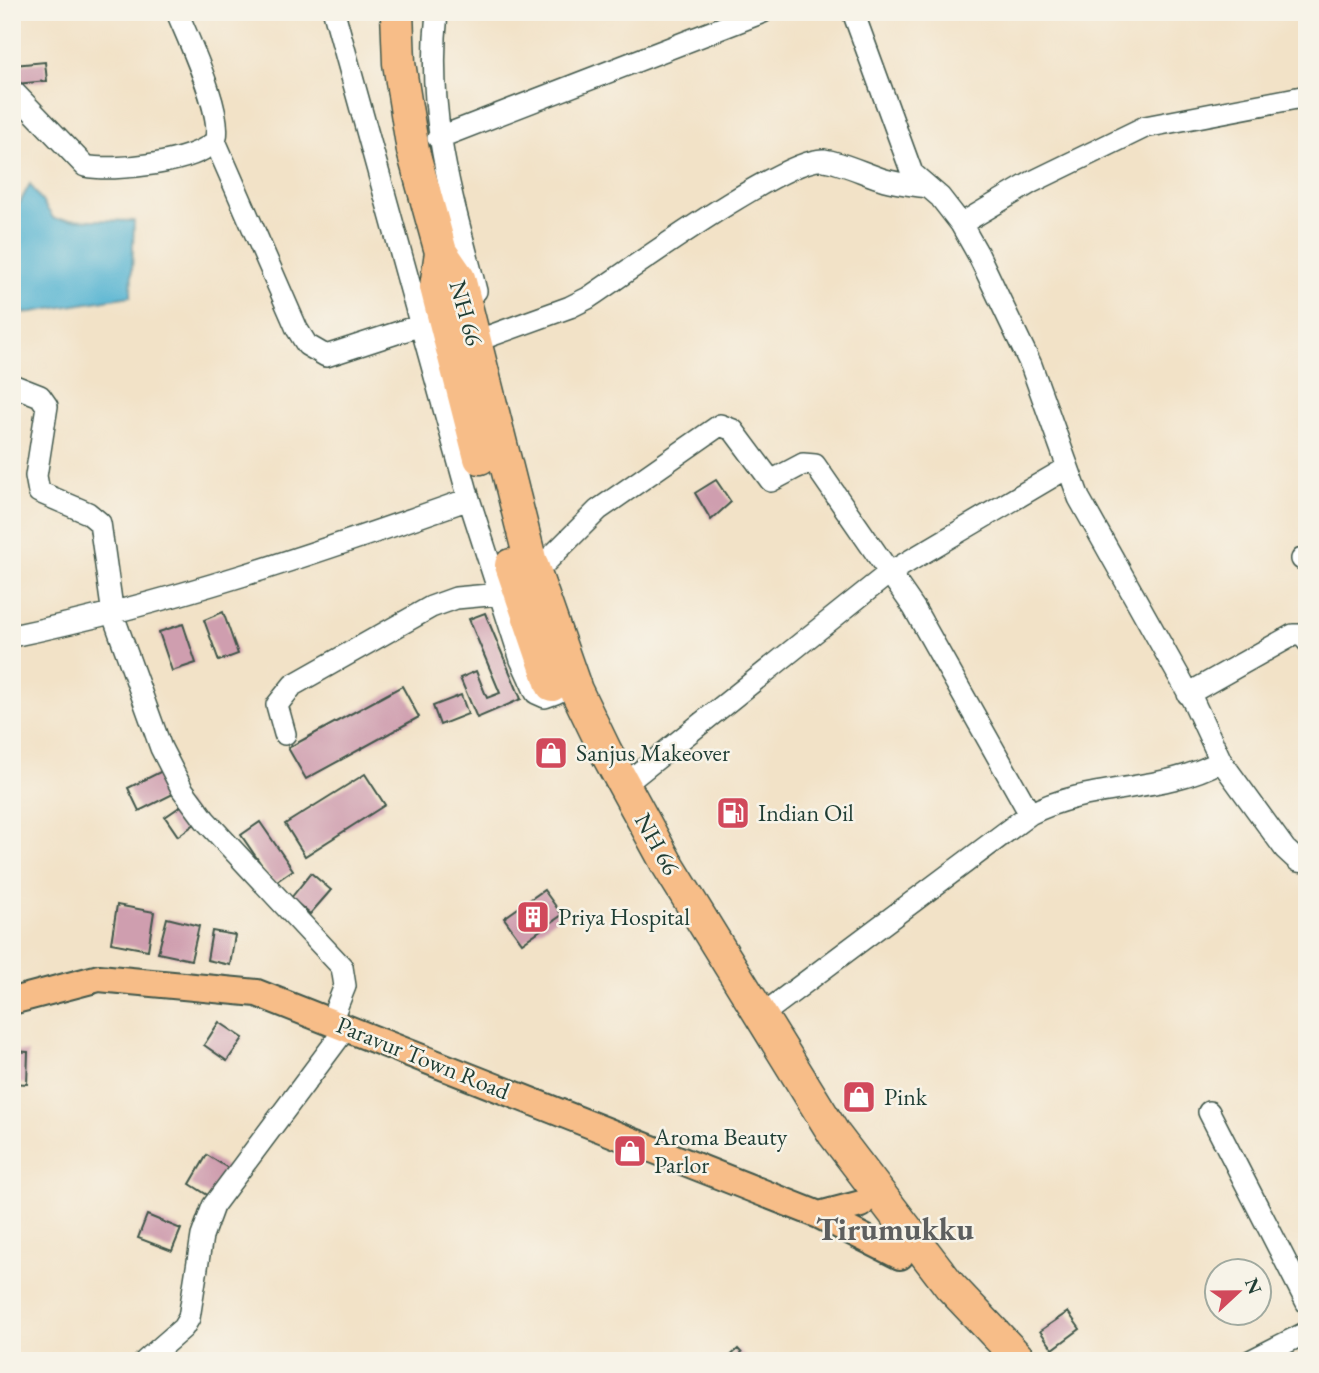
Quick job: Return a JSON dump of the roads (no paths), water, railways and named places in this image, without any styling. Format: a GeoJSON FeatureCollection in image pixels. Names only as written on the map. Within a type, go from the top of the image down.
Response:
{"type":"FeatureCollection","features":[{"type":"Feature","properties":{"kind":"highway","name":"NH 66"},"geometry":{"type":"LineString","coordinates":[[397,12],[399,63],[412,151],[441,252],[459,278],[492,414],[536,573],[576,690],[624,785],[759,1017],[834,1135],[950,1286],[1021,1361]]}},
{"type":"Feature","properties":{"kind":"highway","name":"NH 66"},"geometry":{"type":"LineString","coordinates":[[441,252],[436,287],[485,476],[527,615],[556,693],[597,776],[755,1050],[900,1256],[992,1361]]}},
{"type":"Feature","properties":{"kind":"main road","name":"Paravur Town Road"},"geometry":{"type":"LineString","coordinates":[[12,1001],[99,978],[257,992],[819,1215],[900,1256]]}},
{"type":"Feature","properties":{"kind":"main road"},"geometry":{"type":"LineString","coordinates":[[819,1215],[861,1204]]}},
{"type":"Feature","properties":{"kind":"street"},"geometry":{"type":"LineString","coordinates":[[12,90],[85,166],[133,167],[199,152],[215,141],[218,134],[216,119],[177,12]]}},
{"type":"Feature","properties":{"kind":"street"},"geometry":{"type":"LineString","coordinates":[[334,12],[469,499],[535,691],[545,697],[556,693]]}},
{"type":"Feature","properties":{"kind":"street"},"geometry":{"type":"LineString","coordinates":[[437,12],[433,45],[434,111],[438,138],[500,395],[492,414]]}},
{"type":"Feature","properties":{"kind":"street"},"geometry":{"type":"LineString","coordinates":[[438,138],[763,12]]}},
{"type":"Feature","properties":{"kind":"street"},"geometry":{"type":"LineString","coordinates":[[853,12],[912,173],[930,188],[961,224],[1031,365],[1079,498],[1188,694],[1221,761],[1284,849],[1298,860],[1307,862]]}},
{"type":"Feature","properties":{"kind":"street"},"geometry":{"type":"LineString","coordinates":[[961,224],[1032,182],[1145,127],[1307,96]]}},
{"type":"Feature","properties":{"kind":"street"},"geometry":{"type":"LineString","coordinates":[[215,141],[296,329],[307,345],[326,356],[421,325]]}},
{"type":"Feature","properties":{"kind":"street"},"geometry":{"type":"LineString","coordinates":[[487,337],[588,298],[726,206],[802,163],[822,160],[887,181],[930,188]]}},
{"type":"Feature","properties":{"kind":"street"},"geometry":{"type":"LineString","coordinates":[[12,385],[40,396],[47,406],[36,477],[39,492],[88,513],[100,523],[113,615],[160,748],[182,789],[205,820],[342,967],[345,986],[338,1024],[213,1206],[202,1236],[189,1318],[183,1328],[145,1361]]}},
{"type":"Feature","properties":{"kind":"street"},"geometry":{"type":"LineString","coordinates":[[536,573],[598,510],[709,430],[726,425],[772,481],[803,464],[815,465],[914,608],[1030,814]]}},
{"type":"Feature","properties":{"kind":"street"},"geometry":{"type":"LineString","coordinates":[[624,785],[889,573],[1067,468]]}},
{"type":"Feature","properties":{"kind":"street"},"geometry":{"type":"LineString","coordinates":[[12,636],[113,615],[230,581],[469,499]]}},
{"type":"Feature","properties":{"kind":"street"},"geometry":{"type":"LineString","coordinates":[[285,734],[277,705],[293,685],[431,607],[456,598],[500,594]]}},
{"type":"Feature","properties":{"kind":"street"},"geometry":{"type":"LineString","coordinates":[[1188,694],[1293,635],[1302,635],[1307,641]]}},
{"type":"Feature","properties":{"kind":"street"},"geometry":{"type":"LineString","coordinates":[[759,1017],[1030,814],[1065,798],[1190,776],[1221,761]]}},
{"type":"Feature","properties":{"kind":"street"},"geometry":{"type":"LineString","coordinates":[[1209,1112],[1307,1303]]}},
{"type":"Feature","properties":{"kind":"street"},"geometry":{"type":"LineString","coordinates":[[1250,1361],[1307,1332]]}},
{"type":"Feature","properties":{"kind":"water"},"geometry":{"type":"Polygon","coordinates":[[[30,184],[54,219],[134,221],[131,296],[20,314],[12,311],[12,217],[30,184]]]}},
{"type":"Feature","properties":{"kind":"place","name":"Sanjus Makeover"},"geometry":{"type":"Point","coordinates":[551,753]}},
{"type":"Feature","properties":{"kind":"place","name":"Indian Oil"},"geometry":{"type":"Point","coordinates":[733,813]}},
{"type":"Feature","properties":{"kind":"place","name":"Priya Hospital"},"geometry":{"type":"Point","coordinates":[533,917]}},
{"type":"Feature","properties":{"kind":"place","name":"Pink"},"geometry":{"type":"Point","coordinates":[859,1097]}},
{"type":"Feature","properties":{"kind":"place","name":"Aroma Beauty Parlor"},"geometry":{"type":"Point","coordinates":[630,1151]}},
{"type":"Feature","properties":{"kind":"district","name":"Tirumukku"},"geometry":{"type":"Point","coordinates":[895,1229]}}]}
